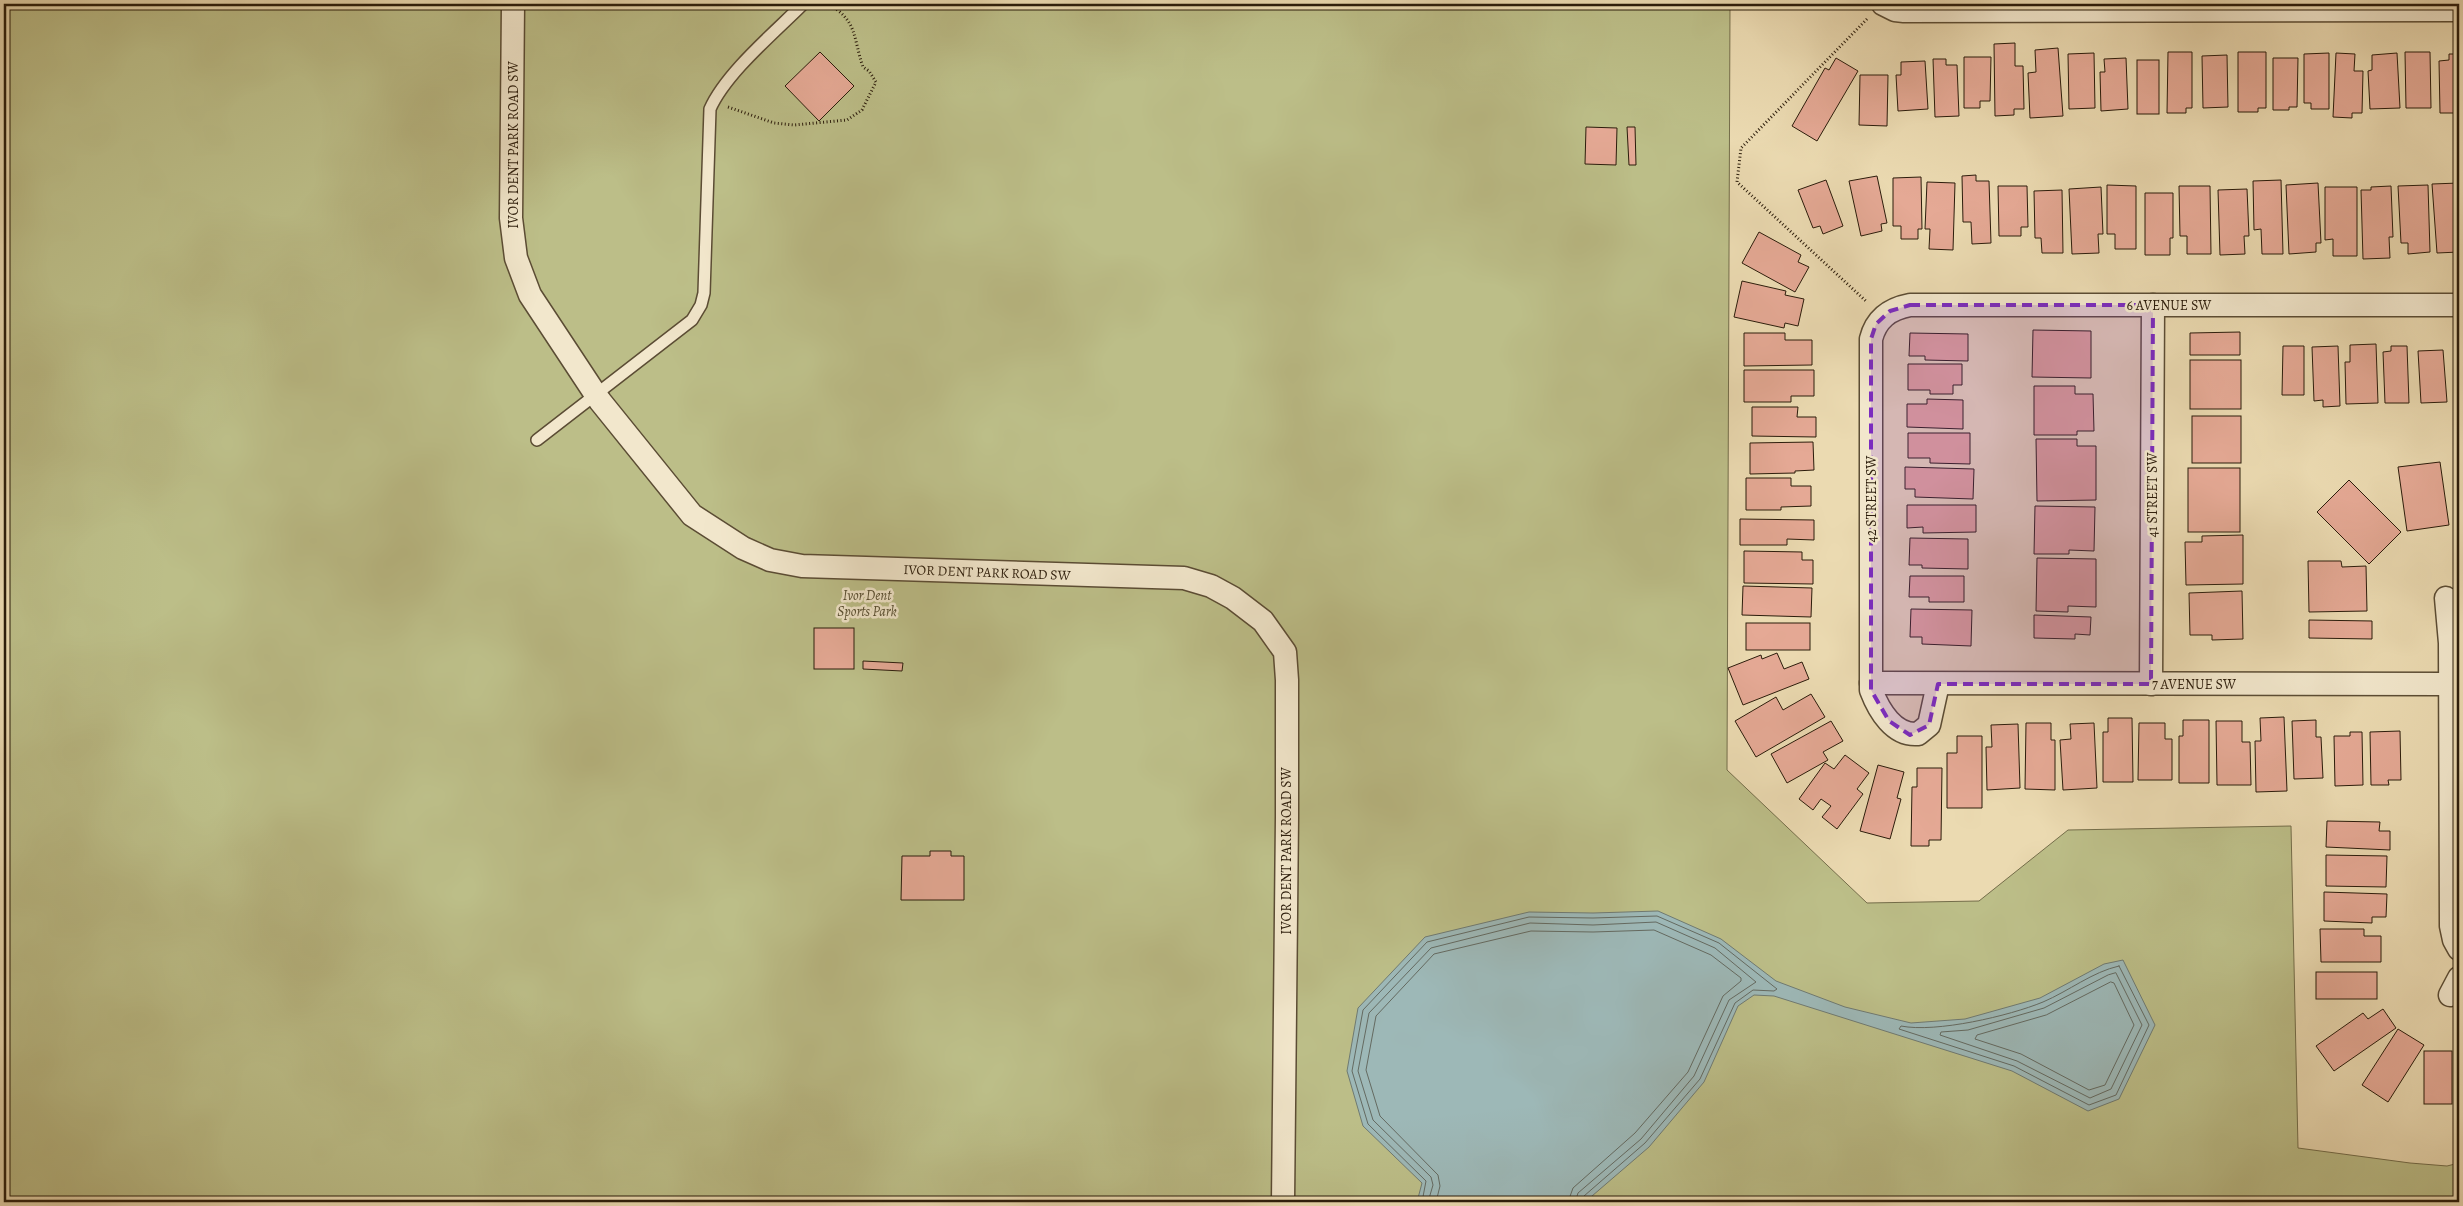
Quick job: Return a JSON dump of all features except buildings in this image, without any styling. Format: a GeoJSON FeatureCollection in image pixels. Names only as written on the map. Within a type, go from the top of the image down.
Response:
{"type":"FeatureCollection","features":[{"type":"Feature","properties":{"kind":"street","name":"IVOR DENT PARK ROAD SW"},"geometry":{"type":"LineString","coordinates":[[512,4],[511,218],[516,258],[530,295],[596,396],[692,514],[730,540],[770,560],[802,566],[1184,578],[1211,586],[1233,598],[1263,621],[1285,652],[1288,680],[1283,1202]]}},
{"type":"Feature","properties":{"kind":"street"},"geometry":{"type":"LineString","coordinates":[[1876,10],[2153,7],[2364,7],[2459,10]]}},
{"type":"Feature","properties":{"kind":"street","name":"6 AVENUE SW"},"geometry":{"type":"LineString","coordinates":[[1881,318],[1890,311],[1910,306],[2459,306]]}},
{"type":"Feature","properties":{"kind":"street","name":"41 STREET SW"},"geometry":{"type":"LineString","coordinates":[[2151,684],[2153,306]]}},
{"type":"Feature","properties":{"kind":"street","name":"42 STREET SW"},"geometry":{"type":"LineString","coordinates":[[1871,683],[1871,339],[1873,330],[1881,318]]}},
{"type":"Feature","properties":{"kind":"street"},"geometry":{"type":"LineString","coordinates":[[2446,598],[2450,643],[2451,926],[2454,940],[2459,949]]}},
{"type":"Feature","properties":{"kind":"street"},"geometry":{"type":"LineString","coordinates":[[1871,683],[1874,698],[1889,722],[1897,730],[1910,735],[1918,734],[1929,725],[1938,684]]}},
{"type":"Feature","properties":{"kind":"street","name":"7 AVENUE SW"},"geometry":{"type":"LineString","coordinates":[[1871,683],[2450,684]]}},
{"type":"Feature","properties":{"kind":"lane"},"geometry":{"type":"LineString","coordinates":[[537,440],[692,320],[701,306],[704,293],[710,110],[716,95],[732,76],[803,4]]}},
{"type":"Feature","properties":{"kind":"path"},"geometry":{"type":"LineString","coordinates":[[713,102],[774,122],[794,125],[847,120],[862,110],[876,82],[869,71],[863,67],[854,30],[838,9],[826,4]]}},
{"type":"Feature","properties":{"kind":"path"},"geometry":{"type":"LineString","coordinates":[[1876,10],[1741,148],[1737,182],[1855,290],[1881,318]]}},
{"type":"Feature","properties":{"kind":"highlighted area"},"geometry":{"type":"Polygon","coordinates":[[[1910,305],[2153,305],[2151,684],[1938,684],[1929,725],[1910,735],[1889,721],[1871,690],[1871,339],[1876,324],[1890,311],[1910,305]]]}},
{"type":"Feature","properties":{"kind":"green space","name":"Ivor Dent Sports Park"},"geometry":{"type":"Polygon","coordinates":[[[4,4],[1730,4],[1727,770],[1867,903],[1979,901],[2068,830],[2291,826],[2298,1148],[2410,1163],[2447,1166],[2459,1163],[2459,1202],[4,1202],[4,4]]]}},
{"type":"Feature","properties":{"kind":"water"},"geometry":{"type":"Polygon","coordinates":[[[1658,911],[1721,939],[1776,981],[1845,1007],[1911,1023],[1965,1019],[2040,998],[2104,964],[2123,960],[2155,1025],[2119,1099],[2088,1111],[2012,1071],[1774,996],[1754,995],[1738,1006],[1704,1082],[1649,1147],[1585,1202],[1417,1202],[1422,1183],[1363,1126],[1347,1071],[1358,1008],[1425,937],[1529,912],[1658,911]]]}}]}
